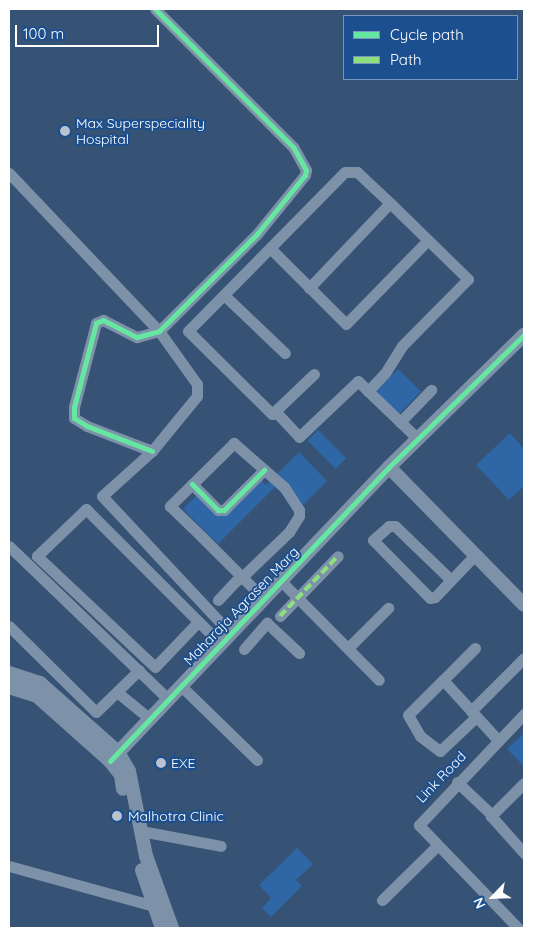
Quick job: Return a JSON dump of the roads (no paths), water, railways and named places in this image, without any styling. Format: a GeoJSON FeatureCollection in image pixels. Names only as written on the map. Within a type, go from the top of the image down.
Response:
{"type":"FeatureCollection","features":[{"type":"Feature","properties":{"kind":"street"},"geometry":{"type":"LineString","coordinates":[[152,451],[86,426],[72,413],[96,323],[103,320],[137,336],[159,331],[257,234],[305,175],[306,170],[293,147],[156,9]]}},
{"type":"Feature","properties":{"kind":"street"},"geometry":{"type":"LineString","coordinates":[[314,374],[272,414],[188,331],[345,172],[357,172],[468,279],[402,346],[386,373],[368,391]]}},
{"type":"Feature","properties":{"kind":"street"},"geometry":{"type":"LineString","coordinates":[[9,173],[159,331],[197,384],[199,392],[152,451],[102,496],[230,634]]}},
{"type":"Feature","properties":{"kind":"street"},"geometry":{"type":"LineString","coordinates":[[308,288],[390,203]]}},
{"type":"Feature","properties":{"kind":"street"},"geometry":{"type":"LineString","coordinates":[[270,248],[346,324],[428,240]]}},
{"type":"Feature","properties":{"kind":"street"},"geometry":{"type":"LineString","coordinates":[[224,295],[285,353]]}},
{"type":"Feature","properties":{"kind":"street","name":"Maharaja Agrasen Marg"},"geometry":{"type":"LineString","coordinates":[[109,753],[150,718],[389,467],[524,335]]}},
{"type":"Feature","properties":{"kind":"street"},"geometry":{"type":"LineString","coordinates":[[275,411],[299,437],[358,381],[418,439]]}},
{"type":"Feature","properties":{"kind":"street"},"geometry":{"type":"LineString","coordinates":[[400,422],[431,390]]}},
{"type":"Feature","properties":{"kind":"street"},"geometry":{"type":"LineString","coordinates":[[218,600],[242,576],[289,532],[299,516],[299,510],[284,486],[234,443],[170,506],[242,576],[264,599]]}},
{"type":"Feature","properties":{"kind":"street"},"geometry":{"type":"LineString","coordinates":[[389,467],[524,604]]}},
{"type":"Feature","properties":{"kind":"street"},"geometry":{"type":"LineString","coordinates":[[192,484],[222,510],[264,470]]}},
{"type":"Feature","properties":{"kind":"street"},"geometry":{"type":"LineString","coordinates":[[198,622],[155,667],[37,556],[86,509],[220,644]]}},
{"type":"Feature","properties":{"kind":"street"},"geometry":{"type":"LineString","coordinates":[[450,579],[396,526],[389,526],[373,540],[427,597],[434,597],[475,555]]}},
{"type":"Feature","properties":{"kind":"street"},"geometry":{"type":"LineString","coordinates":[[9,546],[168,699]]}},
{"type":"Feature","properties":{"kind":"street"},"geometry":{"type":"LineString","coordinates":[[280,616],[338,556]]}},
{"type":"Feature","properties":{"kind":"street"},"geometry":{"type":"LineString","coordinates":[[281,581],[380,680]]}},
{"type":"Feature","properties":{"kind":"street"},"geometry":{"type":"LineString","coordinates":[[348,648],[388,608]]}},
{"type":"Feature","properties":{"kind":"street"},"geometry":{"type":"LineString","coordinates":[[248,616],[262,629]]}},
{"type":"Feature","properties":{"kind":"street"},"geometry":{"type":"LineString","coordinates":[[244,649],[267,623],[299,654]]}},
{"type":"Feature","properties":{"kind":"street"},"geometry":{"type":"LineString","coordinates":[[9,626],[96,712],[139,670]]}},
{"type":"Feature","properties":{"kind":"street"},"geometry":{"type":"LineString","coordinates":[[475,648],[408,715],[420,736],[440,751],[524,658]]}},
{"type":"Feature","properties":{"kind":"street"},"geometry":{"type":"LineString","coordinates":[[9,673],[40,682],[109,753],[121,775],[138,858],[162,928]]}},
{"type":"Feature","properties":{"kind":"street"},"geometry":{"type":"LineString","coordinates":[[443,680],[498,740]]}},
{"type":"Feature","properties":{"kind":"street"},"geometry":{"type":"LineString","coordinates":[[181,686],[257,760]]}},
{"type":"Feature","properties":{"kind":"street"},"geometry":{"type":"LineString","coordinates":[[9,687],[37,696],[129,771],[146,856],[172,928]]}},
{"type":"Feature","properties":{"kind":"street"},"geometry":{"type":"LineString","coordinates":[[117,692],[150,718]]}},
{"type":"Feature","properties":{"kind":"street","name":"Link Road"},"geometry":{"type":"LineString","coordinates":[[518,928],[438,846],[419,822],[524,714]]}},
{"type":"Feature","properties":{"kind":"street"},"geometry":{"type":"LineString","coordinates":[[457,782],[491,814],[492,821],[524,854]]}},
{"type":"Feature","properties":{"kind":"street"},"geometry":{"type":"LineString","coordinates":[[491,814],[524,782]]}},
{"type":"Feature","properties":{"kind":"street"},"geometry":{"type":"LineString","coordinates":[[141,831],[221,846]]}},
{"type":"Feature","properties":{"kind":"street"},"geometry":{"type":"LineString","coordinates":[[382,900],[438,846]]}},
{"type":"Feature","properties":{"kind":"street"},"geometry":{"type":"LineString","coordinates":[[9,866],[154,906]]}},
{"type":"Feature","properties":{"kind":"place","name":"Max Superspeciality Hospital"},"geometry":{"type":"Point","coordinates":[65,131]}},
{"type":"Feature","properties":{"kind":"place","name":"EXE"},"geometry":{"type":"Point","coordinates":[161,763]}},
{"type":"Feature","properties":{"kind":"place","name":"Malhotra Clinic"},"geometry":{"type":"Point","coordinates":[117,816]}}]}
